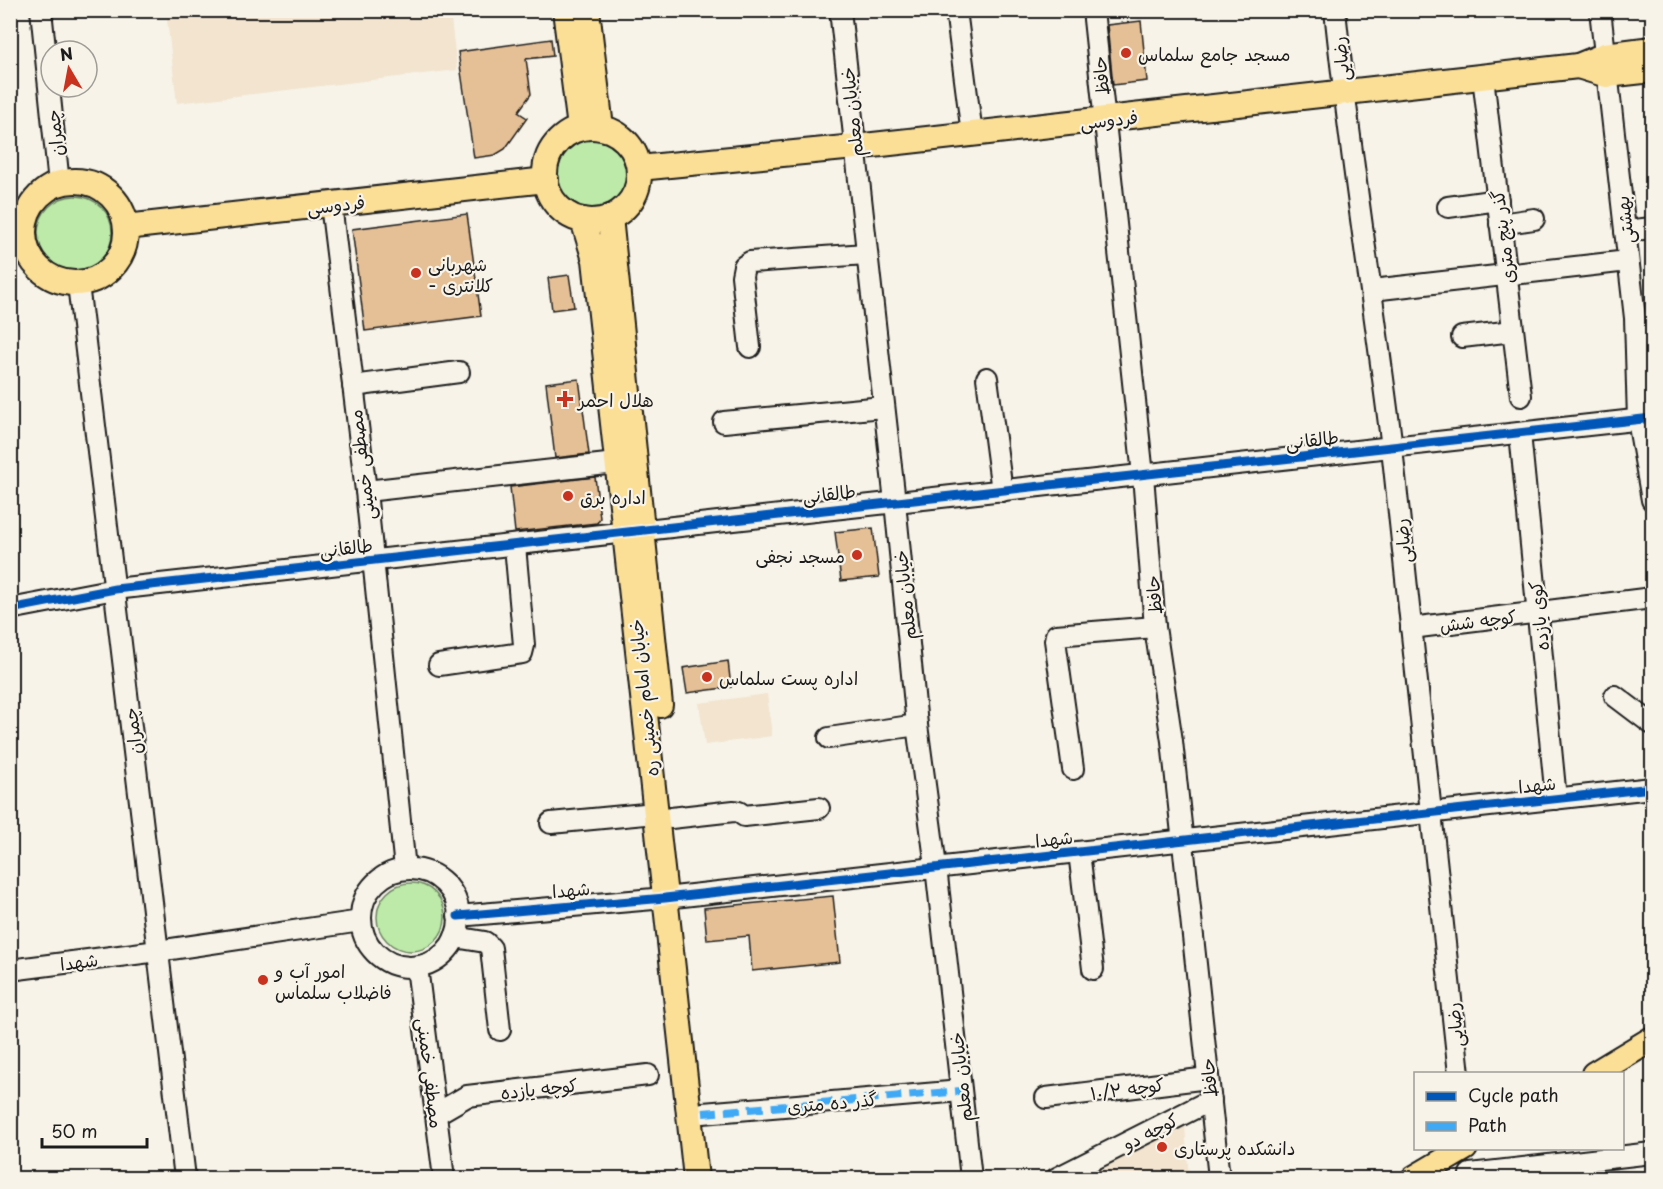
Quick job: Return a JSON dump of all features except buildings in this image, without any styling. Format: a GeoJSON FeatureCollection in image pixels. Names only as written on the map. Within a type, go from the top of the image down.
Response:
{"type":"FeatureCollection","features":[{"type":"Feature","properties":{"kind":"main road"},"geometry":{"type":"LineString","coordinates":[[565,10],[591,128]]}},
{"type":"Feature","properties":{"kind":"main road"},"geometry":{"type":"LineString","coordinates":[[587,10],[591,128]]}},
{"type":"Feature","properties":{"kind":"main road","name":"فردوسی"},"geometry":{"type":"LineString","coordinates":[[1606,65],[1653,49]]}},
{"type":"Feature","properties":{"kind":"main road","name":"فردوسی"},"geometry":{"type":"LineString","coordinates":[[639,168],[1105,120],[1578,66],[1606,65],[1653,69]]}},
{"type":"Feature","properties":{"kind":"main road"},"geometry":{"type":"LineString","coordinates":[[591,128],[615,133],[627,142],[635,154],[639,168],[636,193],[629,203],[610,218],[596,220],[583,219],[569,214],[557,205],[549,193],[546,180],[546,165],[550,153],[558,142],[568,134],[591,128]]}},
{"type":"Feature","properties":{"kind":"main road","name":"فردوسی"},"geometry":{"type":"LineString","coordinates":[[126,227],[546,180]]}},
{"type":"Feature","properties":{"kind":"main road"},"geometry":{"type":"LineString","coordinates":[[64,182],[85,182],[100,187],[113,197],[122,211],[126,227],[125,243],[120,258],[110,270],[96,279],[78,284],[64,283],[49,277],[36,267],[17,239],[30,207],[40,194],[53,185],[64,182]]}},
{"type":"Feature","properties":{"kind":"main road","name":"خیابان امام خمینی ره"},"geometry":{"type":"LineString","coordinates":[[610,218],[634,532],[663,815],[710,1179]]}},
{"type":"Feature","properties":{"kind":"main road","name":"خیابان امام خمینی ره"},"geometry":{"type":"LineString","coordinates":[[583,219],[595,260],[616,463],[634,532]]}},
{"type":"Feature","properties":{"kind":"main road","name":"خیابان امام خمینی ره"},"geometry":{"type":"LineString","coordinates":[[673,897],[696,1179]]}},
{"type":"Feature","properties":{"kind":"main road"},"geometry":{"type":"LineString","coordinates":[[1597,1072],[1653,1039]]}},
{"type":"Feature","properties":{"kind":"main road"},"geometry":{"type":"LineString","coordinates":[[1414,1179],[1464,1150]]}},
{"type":"Feature","properties":{"kind":"street","name":"چمران"},"geometry":{"type":"LineString","coordinates":[[41,10],[64,182]]}},
{"type":"Feature","properties":{"kind":"street"},"geometry":{"type":"LineString","coordinates":[[53,10],[56,39]]}},
{"type":"Feature","properties":{"kind":"street","name":"خیابان معلم"},"geometry":{"type":"LineString","coordinates":[[840,10],[895,502],[917,725],[936,867],[971,1179]]}},
{"type":"Feature","properties":{"kind":"street"},"geometry":{"type":"LineString","coordinates":[[956,10],[972,134]]}},
{"type":"Feature","properties":{"kind":"street","name":"حافظ"},"geometry":{"type":"LineString","coordinates":[[1093,10],[1143,475],[1155,627],[1172,741],[1219,1179]]}},
{"type":"Feature","properties":{"kind":"street","name":"رضایی"},"geometry":{"type":"LineString","coordinates":[[1335,10],[1343,92],[1372,290],[1391,447],[1459,1072]]}},
{"type":"Feature","properties":{"kind":"street","name":"بهشتی"},"geometry":{"type":"LineString","coordinates":[[1600,10],[1629,261],[1653,500]]}},
{"type":"Feature","properties":{"kind":"street","name":"گذر پنج متری"},"geometry":{"type":"LineString","coordinates":[[1483,77],[1521,396]]}},
{"type":"Feature","properties":{"kind":"street","name":"چمران"},"geometry":{"type":"LineString","coordinates":[[61,99],[64,182]]}},
{"type":"Feature","properties":{"kind":"street"},"geometry":{"type":"LineString","coordinates":[[1448,207],[1498,200]]}},
{"type":"Feature","properties":{"kind":"street","name":"مصطفی خمینی"},"geometry":{"type":"LineString","coordinates":[[331,204],[366,491],[405,869]]}},
{"type":"Feature","properties":{"kind":"street"},"geometry":{"type":"LineString","coordinates":[[1500,224],[1534,219]]}},
{"type":"Feature","properties":{"kind":"street"},"geometry":{"type":"LineString","coordinates":[[1625,231],[1653,228]]}},
{"type":"Feature","properties":{"kind":"street"},"geometry":{"type":"LineString","coordinates":[[750,347],[742,276],[744,266],[750,262],[866,255]]}},
{"type":"Feature","properties":{"kind":"street"},"geometry":{"type":"LineString","coordinates":[[1372,290],[1629,261]]}},
{"type":"Feature","properties":{"kind":"street","name":"چمران"},"geometry":{"type":"LineString","coordinates":[[78,284],[185,1179]]}},
{"type":"Feature","properties":{"kind":"street"},"geometry":{"type":"LineString","coordinates":[[1462,337],[1513,331]]}},
{"type":"Feature","properties":{"kind":"street"},"geometry":{"type":"LineString","coordinates":[[353,386],[459,372]]}},
{"type":"Feature","properties":{"kind":"street"},"geometry":{"type":"LineString","coordinates":[[987,378],[1002,491]]}},
{"type":"Feature","properties":{"kind":"street"},"geometry":{"type":"LineString","coordinates":[[723,422],[883,407]]}},
{"type":"Feature","properties":{"kind":"street","name":"طالقانی"},"geometry":{"type":"LineString","coordinates":[[10,609],[115,590],[1645,419]]}},
{"type":"Feature","properties":{"kind":"street","name":"کوی یازده"},"geometry":{"type":"LineString","coordinates":[[1520,433],[1556,799]]}},
{"type":"Feature","properties":{"kind":"street"},"geometry":{"type":"LineString","coordinates":[[366,491],[616,463]]}},
{"type":"Feature","properties":{"kind":"street"},"geometry":{"type":"LineString","coordinates":[[439,665],[522,653],[524,645],[514,546]]}},
{"type":"Feature","properties":{"kind":"street","name":"کوچه شش"},"geometry":{"type":"LineString","coordinates":[[1411,628],[1653,598]]}},
{"type":"Feature","properties":{"kind":"street"},"geometry":{"type":"LineString","coordinates":[[1072,769],[1056,635],[1155,627]]}},
{"type":"Feature","properties":{"kind":"street"},"geometry":{"type":"LineString","coordinates":[[1616,696],[1653,724]]}},
{"type":"Feature","properties":{"kind":"street"},"geometry":{"type":"LineString","coordinates":[[829,738],[917,725]]}},
{"type":"Feature","properties":{"kind":"street","name":"شهدا"},"geometry":{"type":"LineString","coordinates":[[458,916],[673,897],[1653,788]]}},
{"type":"Feature","properties":{"kind":"street"},"geometry":{"type":"LineString","coordinates":[[551,823],[734,811],[744,816],[819,808]]}},
{"type":"Feature","properties":{"kind":"street"},"geometry":{"type":"LineString","coordinates":[[1079,852],[1093,969]]}},
{"type":"Feature","properties":{"kind":"street"},"geometry":{"type":"LineString","coordinates":[[405,869],[422,871],[437,878],[449,889],[457,904],[458,916],[455,937],[446,951],[433,961],[417,967],[402,967],[387,962],[374,952],[365,940],[361,909],[367,894],[377,882],[390,873],[405,869]]}},
{"type":"Feature","properties":{"kind":"street","name":"شهدا"},"geometry":{"type":"LineString","coordinates":[[10,970],[361,921]]}},
{"type":"Feature","properties":{"kind":"street"},"geometry":{"type":"LineString","coordinates":[[455,937],[485,942],[491,948],[500,1030]]}},
{"type":"Feature","properties":{"kind":"street","name":"مصطفی خمینی"},"geometry":{"type":"LineString","coordinates":[[417,967],[444,1179]]}},
{"type":"Feature","properties":{"kind":"street","name":"کوچه یازده"},"geometry":{"type":"LineString","coordinates":[[436,1114],[467,1096],[648,1075]]}},
{"type":"Feature","properties":{"kind":"street","name":"کوچه ۱۰/۲"},"geometry":{"type":"LineString","coordinates":[[1046,1098],[1208,1078]]}},
{"type":"Feature","properties":{"kind":"street","name":"گذر ده متری"},"geometry":{"type":"LineString","coordinates":[[703,1113],[961,1091]]}},
{"type":"Feature","properties":{"kind":"street","name":"کوچه دو"},"geometry":{"type":"LineString","coordinates":[[1057,1179],[1211,1100]]}},
{"type":"Feature","properties":{"kind":"street"},"geometry":{"type":"LineString","coordinates":[[1466,1150],[1470,1176],[1653,1153]]}},
{"type":"Feature","properties":{"kind":"shaded area"},"geometry":{"type":"Polygon","coordinates":[[[166,11],[450,11],[457,70],[177,103],[166,11]]]}},
{"type":"Feature","properties":{"kind":"shaded area"},"geometry":{"type":"Polygon","coordinates":[[[767,694],[772,736],[705,745],[699,703],[767,694]]]}},
{"type":"Feature","properties":{"kind":"shaded area","name":"دانشکده پرستاری"},"geometry":{"type":"Polygon","coordinates":[[[1185,1126],[1189,1178],[1092,1178],[1091,1168],[1185,1126]]]}},
{"type":"Feature","properties":{"kind":"green space"},"geometry":{"type":"Polygon","coordinates":[[[593,133],[608,136],[621,145],[630,158],[633,173],[630,188],[621,201],[608,210],[593,213],[578,210],[565,201],[556,188],[553,173],[556,158],[565,145],[578,136],[593,133]]]}},
{"type":"Feature","properties":{"kind":"green space"},"geometry":{"type":"Polygon","coordinates":[[[75,196],[96,202],[106,212],[112,233],[106,254],[96,264],[75,270],[54,264],[44,254],[38,233],[44,212],[54,202],[75,196]]]}},
{"type":"Feature","properties":{"kind":"green space"},"geometry":{"type":"Polygon","coordinates":[[[411,883],[424,886],[435,893],[442,904],[445,917],[442,930],[435,941],[424,948],[411,951],[398,948],[387,941],[380,930],[377,917],[380,904],[387,893],[398,886],[411,883]]]}},
{"type":"Feature","properties":{"kind":"marked path"},"geometry":{"type":"LineString","coordinates":[[703,1113],[961,1091]]}},
{"type":"Feature","properties":{"kind":"cycle path"},"geometry":{"type":"LineString","coordinates":[[10,609],[115,589],[1652,418]]}},
{"type":"Feature","properties":{"kind":"cycle path"},"geometry":{"type":"LineString","coordinates":[[458,916],[665,898],[1652,788]]}},
{"type":"Feature","properties":{"kind":"place","name":"مسجد جامع سلماس"},"geometry":{"type":"Point","coordinates":[1126,53]}},
{"type":"Feature","properties":{"kind":"place","name":"شهربانی - کلانتری"},"geometry":{"type":"Point","coordinates":[416,273]}},
{"type":"Feature","properties":{"kind":"place","name":"هلال احمر"},"geometry":{"type":"Point","coordinates":[565,399]}},
{"type":"Feature","properties":{"kind":"place","name":"اداره برق"},"geometry":{"type":"Point","coordinates":[568,496]}},
{"type":"Feature","properties":{"kind":"place","name":"مسجد نجفی"},"geometry":{"type":"Point","coordinates":[857,555]}},
{"type":"Feature","properties":{"kind":"place","name":"اداره پست سلماس"},"geometry":{"type":"Point","coordinates":[707,677]}},
{"type":"Feature","properties":{"kind":"place","name":"امور آب و فاضلاب سلماس"},"geometry":{"type":"Point","coordinates":[263,980]}},
{"type":"Feature","properties":{"kind":"place","name":"دانشکده پرستاری"},"geometry":{"type":"Point","coordinates":[1162,1147]}}]}
